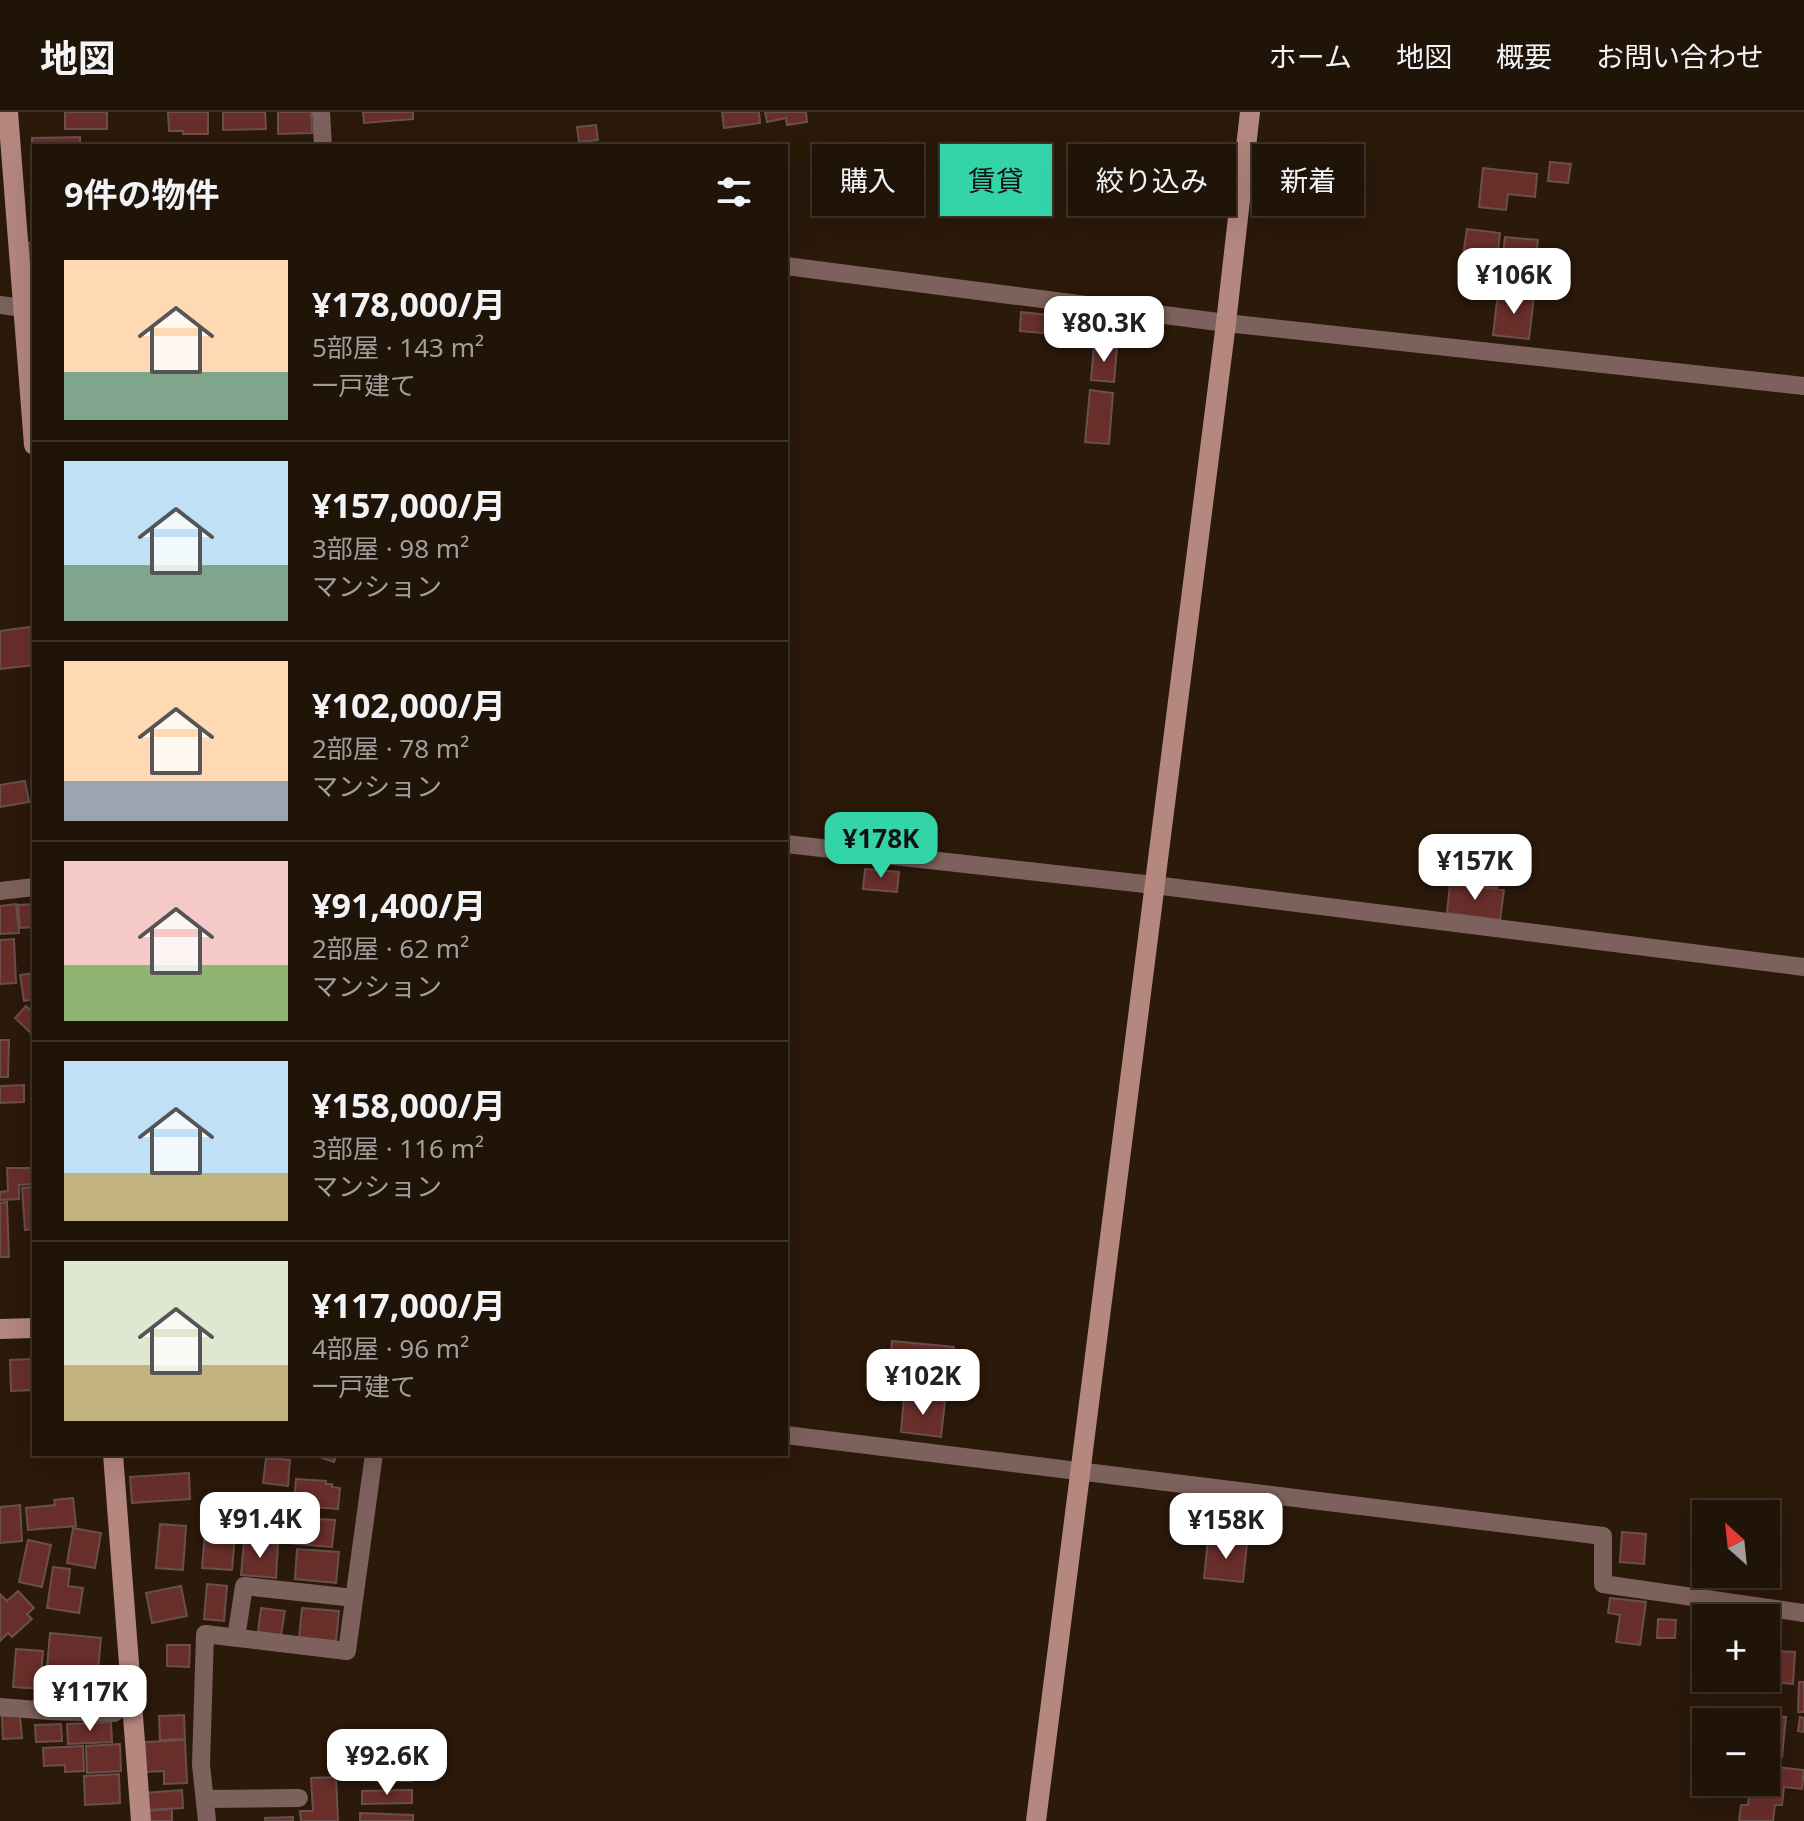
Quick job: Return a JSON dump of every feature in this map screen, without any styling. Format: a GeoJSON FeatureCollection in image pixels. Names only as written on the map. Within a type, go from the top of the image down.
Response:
{"type":"FeatureCollection","features":[{"type":"Feature","properties":{"kind":"street"},"geometry":{"type":"LineString","coordinates":[[8,112],[27,315],[32,408]]}},
{"type":"Feature","properties":{"kind":"street"},"geometry":{"type":"LineString","coordinates":[[321,112],[323,144]]}},
{"type":"Feature","properties":{"kind":"street"},"geometry":{"type":"LineString","coordinates":[[1036,1821],[1226,323],[1250,112]]}},
{"type":"Feature","properties":{"kind":"street"},"geometry":{"type":"LineString","coordinates":[[788,266],[1226,323],[1804,386]]}},
{"type":"Feature","properties":{"kind":"street"},"geometry":{"type":"LineString","coordinates":[[0,305],[27,315]]}},
{"type":"Feature","properties":{"kind":"street"},"geometry":{"type":"LineString","coordinates":[[788,844],[1154,885],[1804,967]]}},
{"type":"Feature","properties":{"kind":"street"},"geometry":{"type":"LineString","coordinates":[[0,891],[32,887]]}},
{"type":"Feature","properties":{"kind":"street"},"geometry":{"type":"LineString","coordinates":[[0,1329],[32,1328]]}},
{"type":"Feature","properties":{"kind":"street"},"geometry":{"type":"LineString","coordinates":[[788,1435],[1603,1536],[1603,1584],[1804,1613]]}},
{"type":"Feature","properties":{"kind":"street"},"geometry":{"type":"LineString","coordinates":[[113,1456],[141,1821]]}},
{"type":"Feature","properties":{"kind":"street"},"geometry":{"type":"LineString","coordinates":[[207,1821],[201,1765],[205,1634],[347,1651],[374,1456]]}},
{"type":"Feature","properties":{"kind":"street"},"geometry":{"type":"LineString","coordinates":[[236,1638],[239,1580],[354,1598]]}},
{"type":"Feature","properties":{"kind":"street"},"geometry":{"type":"LineString","coordinates":[[0,1707],[114,1713],[132,1701]]}},
{"type":"Feature","properties":{"kind":"street"},"geometry":{"type":"LineString","coordinates":[[205,1799],[299,1798]]}},
{"type":"Feature","properties":{"kind":"building"},"geometry":{"type":"Polygon","coordinates":[[[65,112],[107,112],[107,129],[65,129],[65,112]]]}},
{"type":"Feature","properties":{"kind":"building"},"geometry":{"type":"Polygon","coordinates":[[[168,112],[208,112],[208,134],[169,131],[168,112]]]}},
{"type":"Feature","properties":{"kind":"building"},"geometry":{"type":"Polygon","coordinates":[[[223,112],[265,112],[266,129],[223,130],[223,112]]]}},
{"type":"Feature","properties":{"kind":"building"},"geometry":{"type":"Polygon","coordinates":[[[278,112],[311,112],[312,133],[278,134],[278,112]]]}},
{"type":"Feature","properties":{"kind":"building"},"geometry":{"type":"Polygon","coordinates":[[[363,112],[413,112],[413,119],[364,123],[363,112]]]}},
{"type":"Feature","properties":{"kind":"building"},"geometry":{"type":"Polygon","coordinates":[[[722,112],[759,112],[760,123],[724,128],[722,112]]]}},
{"type":"Feature","properties":{"kind":"building"},"geometry":{"type":"Polygon","coordinates":[[[765,112],[806,112],[807,122],[787,125],[786,118],[767,122],[765,112]]]}},
{"type":"Feature","properties":{"kind":"building"},"geometry":{"type":"Polygon","coordinates":[[[596,125],[598,140],[579,142],[577,127],[596,125]]]}},
{"type":"Feature","properties":{"kind":"building"},"geometry":{"type":"Polygon","coordinates":[[[80,137],[80,144],[32,144],[32,138],[80,137]]]}},
{"type":"Feature","properties":{"kind":"building"},"geometry":{"type":"Polygon","coordinates":[[[1550,162],[1571,164],[1568,183],[1548,181],[1550,162]]]}},
{"type":"Feature","properties":{"kind":"building"},"geometry":{"type":"Polygon","coordinates":[[[1483,168],[1537,174],[1535,197],[1508,194],[1506,210],[1479,207],[1483,168]]]}},
{"type":"Feature","properties":{"kind":"building"},"geometry":{"type":"Polygon","coordinates":[[[1467,229],[1500,233],[1497,259],[1463,256],[1467,229]]]}},
{"type":"Feature","properties":{"kind":"building"},"geometry":{"type":"Polygon","coordinates":[[[1505,237],[1538,240],[1535,266],[1502,262],[1505,237]]]}},
{"type":"Feature","properties":{"kind":"building"},"geometry":{"type":"Polygon","coordinates":[[[32,242],[32,275],[30,275],[28,243],[32,242]]]}},
{"type":"Feature","properties":{"kind":"building"},"geometry":{"type":"Polygon","coordinates":[[[1498,292],[1534,296],[1529,339],[1493,335],[1498,292]]]}},
{"type":"Feature","properties":{"kind":"building"},"geometry":{"type":"Polygon","coordinates":[[[1021,312],[1057,316],[1056,334],[1020,331],[1021,312]]]}},
{"type":"Feature","properties":{"kind":"building"},"geometry":{"type":"Polygon","coordinates":[[[1094,346],[1117,348],[1114,382],[1091,380],[1094,346]]]}},
{"type":"Feature","properties":{"kind":"building"},"geometry":{"type":"Polygon","coordinates":[[[1090,390],[1113,393],[1109,444],[1085,442],[1090,390]]]}},
{"type":"Feature","properties":{"kind":"building"},"geometry":{"type":"Polygon","coordinates":[[[30,627],[32,665],[0,669],[0,631],[30,627]]]}},
{"type":"Feature","properties":{"kind":"building"},"geometry":{"type":"Polygon","coordinates":[[[25,781],[29,802],[0,807],[0,785],[25,781]]]}},
{"type":"Feature","properties":{"kind":"building"},"geometry":{"type":"Polygon","coordinates":[[[1461,866],[1499,870],[1497,888],[1458,884],[1461,866]]]}},
{"type":"Feature","properties":{"kind":"building"},"geometry":{"type":"Polygon","coordinates":[[[865,869],[899,872],[897,892],[863,889],[865,869]]]}},
{"type":"Feature","properties":{"kind":"building"},"geometry":{"type":"Polygon","coordinates":[[[1450,884],[1504,890],[1500,920],[1447,913],[1450,884]]]}},
{"type":"Feature","properties":{"kind":"building"},"geometry":{"type":"Polygon","coordinates":[[[16,904],[19,933],[0,934],[0,906],[16,904]]]}},
{"type":"Feature","properties":{"kind":"building"},"geometry":{"type":"Polygon","coordinates":[[[32,904],[32,927],[20,928],[18,905],[32,904]]]}},
{"type":"Feature","properties":{"kind":"building"},"geometry":{"type":"Polygon","coordinates":[[[14,939],[16,983],[0,984],[0,940],[14,939]]]}},
{"type":"Feature","properties":{"kind":"building"},"geometry":{"type":"Polygon","coordinates":[[[32,973],[32,999],[24,1001],[20,975],[32,973]]]}},
{"type":"Feature","properties":{"kind":"building"},"geometry":{"type":"Polygon","coordinates":[[[26,1006],[32,1012],[32,1034],[15,1018],[26,1006]]]}},
{"type":"Feature","properties":{"kind":"building"},"geometry":{"type":"Polygon","coordinates":[[[0,1040],[9,1040],[8,1077],[0,1077],[0,1040]]]}},
{"type":"Feature","properties":{"kind":"building"},"geometry":{"type":"Polygon","coordinates":[[[24,1085],[24,1102],[0,1103],[0,1086],[24,1085]]]}},
{"type":"Feature","properties":{"kind":"building"},"geometry":{"type":"Polygon","coordinates":[[[7,1168],[31,1168],[31,1184],[19,1185],[19,1199],[0,1200],[0,1192],[8,1191],[7,1168]]]}},
{"type":"Feature","properties":{"kind":"building"},"geometry":{"type":"Polygon","coordinates":[[[32,1187],[32,1229],[25,1230],[22,1188],[32,1187]]]}},
{"type":"Feature","properties":{"kind":"building"},"geometry":{"type":"Polygon","coordinates":[[[7,1202],[9,1257],[0,1257],[0,1203],[7,1202]]]}},
{"type":"Feature","properties":{"kind":"building"},"geometry":{"type":"Polygon","coordinates":[[[892,1341],[954,1347],[950,1384],[888,1378],[892,1341]]]}},
{"type":"Feature","properties":{"kind":"building"},"geometry":{"type":"Polygon","coordinates":[[[32,1359],[32,1390],[11,1391],[10,1360],[32,1359]]]}},
{"type":"Feature","properties":{"kind":"building"},"geometry":{"type":"Polygon","coordinates":[[[904,1397],[945,1401],[941,1437],[901,1432],[904,1397]]]}},
{"type":"Feature","properties":{"kind":"building"},"geometry":{"type":"Polygon","coordinates":[[[317,1456],[336,1456],[334,1462],[317,1456]]]}},
{"type":"Feature","properties":{"kind":"building"},"geometry":{"type":"Polygon","coordinates":[[[266,1458],[290,1460],[288,1486],[263,1483],[266,1458]]]}},
{"type":"Feature","properties":{"kind":"building"},"geometry":{"type":"Polygon","coordinates":[[[189,1473],[190,1499],[132,1503],[130,1477],[189,1473]]]}},
{"type":"Feature","properties":{"kind":"building"},"geometry":{"type":"Polygon","coordinates":[[[296,1479],[326,1481],[332,1487],[340,1488],[338,1509],[312,1507],[311,1513],[293,1512],[296,1479]]]}},
{"type":"Feature","properties":{"kind":"building"},"geometry":{"type":"Polygon","coordinates":[[[73,1498],[76,1526],[28,1530],[26,1508],[55,1505],[54,1500],[73,1498]]]}},
{"type":"Feature","properties":{"kind":"building"},"geometry":{"type":"Polygon","coordinates":[[[1208,1498],[1257,1503],[1254,1534],[1205,1529],[1208,1498]]]}},
{"type":"Feature","properties":{"kind":"building"},"geometry":{"type":"Polygon","coordinates":[[[20,1505],[22,1541],[0,1543],[0,1507],[20,1505]]]}},
{"type":"Feature","properties":{"kind":"building"},"geometry":{"type":"Polygon","coordinates":[[[260,1508],[282,1509],[281,1537],[264,1537],[265,1528],[259,1528],[260,1508]]]}},
{"type":"Feature","properties":{"kind":"building"},"geometry":{"type":"Polygon","coordinates":[[[240,1509],[255,1510],[254,1535],[239,1535],[240,1509]]]}},
{"type":"Feature","properties":{"kind":"building"},"geometry":{"type":"Polygon","coordinates":[[[289,1517],[335,1520],[332,1547],[287,1543],[289,1517]]]}},
{"type":"Feature","properties":{"kind":"building"},"geometry":{"type":"Polygon","coordinates":[[[160,1524],[186,1526],[183,1570],[156,1568],[160,1524]]]}},
{"type":"Feature","properties":{"kind":"building"},"geometry":{"type":"Polygon","coordinates":[[[73,1528],[101,1533],[95,1568],[67,1563],[73,1528]]]}},
{"type":"Feature","properties":{"kind":"building"},"geometry":{"type":"Polygon","coordinates":[[[1622,1532],[1646,1534],[1644,1564],[1620,1562],[1622,1532]]]}},
{"type":"Feature","properties":{"kind":"building"},"geometry":{"type":"Polygon","coordinates":[[[205,1533],[235,1535],[232,1570],[202,1568],[205,1533]]]}},
{"type":"Feature","properties":{"kind":"building"},"geometry":{"type":"Polygon","coordinates":[[[28,1540],[51,1545],[42,1587],[19,1582],[28,1540]]]}},
{"type":"Feature","properties":{"kind":"building"},"geometry":{"type":"Polygon","coordinates":[[[1208,1540],[1247,1544],[1243,1582],[1204,1578],[1208,1540]]]}},
{"type":"Feature","properties":{"kind":"building"},"geometry":{"type":"Polygon","coordinates":[[[244,1541],[278,1544],[276,1578],[241,1575],[244,1541]]]}},
{"type":"Feature","properties":{"kind":"building"},"geometry":{"type":"Polygon","coordinates":[[[297,1549],[339,1552],[336,1583],[295,1579],[297,1549]]]}},
{"type":"Feature","properties":{"kind":"building"},"geometry":{"type":"Polygon","coordinates":[[[53,1567],[70,1569],[68,1586],[83,1588],[79,1613],[47,1608],[53,1567]]]}},
{"type":"Feature","properties":{"kind":"building"},"geometry":{"type":"Polygon","coordinates":[[[207,1584],[227,1586],[224,1621],[204,1619],[207,1584]]]}},
{"type":"Feature","properties":{"kind":"building"},"geometry":{"type":"Polygon","coordinates":[[[181,1586],[187,1616],[152,1623],[146,1593],[181,1586]]]}},
{"type":"Feature","properties":{"kind":"building"},"geometry":{"type":"Polygon","coordinates":[[[18,1591],[34,1608],[27,1614],[32,1619],[12,1637],[8,1633],[0,1641],[0,1594],[7,1601],[18,1591]]]}},
{"type":"Feature","properties":{"kind":"building"},"geometry":{"type":"Polygon","coordinates":[[[1610,1598],[1646,1602],[1640,1645],[1616,1642],[1620,1615],[1608,1613],[1610,1598]]]}},
{"type":"Feature","properties":{"kind":"building"},"geometry":{"type":"Polygon","coordinates":[[[261,1608],[285,1611],[281,1635],[258,1632],[261,1608]]]}},
{"type":"Feature","properties":{"kind":"building"},"geometry":{"type":"Polygon","coordinates":[[[302,1608],[339,1611],[336,1641],[299,1638],[302,1608]]]}},
{"type":"Feature","properties":{"kind":"building"},"geometry":{"type":"Polygon","coordinates":[[[1658,1619],[1676,1620],[1675,1638],[1657,1638],[1658,1619]]]}},
{"type":"Feature","properties":{"kind":"building"},"geometry":{"type":"Polygon","coordinates":[[[50,1633],[101,1638],[98,1670],[47,1668],[50,1633]]]}},
{"type":"Feature","properties":{"kind":"building"},"geometry":{"type":"Polygon","coordinates":[[[167,1645],[190,1645],[189,1667],[167,1666],[167,1645]]]}},
{"type":"Feature","properties":{"kind":"building"},"geometry":{"type":"Polygon","coordinates":[[[16,1649],[43,1651],[40,1689],[13,1687],[16,1649]]]}},
{"type":"Feature","properties":{"kind":"building"},"geometry":{"type":"Polygon","coordinates":[[[1780,1651],[1795,1652],[1793,1684],[1780,1683],[1780,1651]]]}},
{"type":"Feature","properties":{"kind":"building"},"geometry":{"type":"Polygon","coordinates":[[[72,1676],[112,1676],[112,1700],[72,1700],[72,1676]]]}},
{"type":"Feature","properties":{"kind":"building"},"geometry":{"type":"Polygon","coordinates":[[[1799,1682],[1804,1682],[1804,1712],[1798,1712],[1799,1682]]]}},
{"type":"Feature","properties":{"kind":"building"},"geometry":{"type":"Polygon","coordinates":[[[20,1715],[22,1738],[3,1739],[2,1716],[20,1715]]]}},
{"type":"Feature","properties":{"kind":"building"},"geometry":{"type":"Polygon","coordinates":[[[184,1715],[185,1739],[160,1740],[159,1716],[184,1715]]]}},
{"type":"Feature","properties":{"kind":"building"},"geometry":{"type":"Polygon","coordinates":[[[1780,1717],[1786,1717],[1780,1757],[1780,1717]]]}},
{"type":"Feature","properties":{"kind":"building"},"geometry":{"type":"Polygon","coordinates":[[[1800,1717],[1804,1718],[1804,1732],[1798,1731],[1800,1717]]]}},
{"type":"Feature","properties":{"kind":"building"},"geometry":{"type":"Polygon","coordinates":[[[111,1722],[112,1742],[68,1744],[67,1724],[111,1722]]]}},
{"type":"Feature","properties":{"kind":"building"},"geometry":{"type":"Polygon","coordinates":[[[61,1724],[62,1741],[36,1742],[35,1725],[61,1724]]]}},
{"type":"Feature","properties":{"kind":"building"},"geometry":{"type":"Polygon","coordinates":[[[185,1740],[187,1783],[164,1784],[164,1771],[146,1772],[145,1742],[185,1740]]]}},
{"type":"Feature","properties":{"kind":"building"},"geometry":{"type":"Polygon","coordinates":[[[120,1744],[121,1771],[87,1773],[86,1746],[120,1744]]]}},
{"type":"Feature","properties":{"kind":"building"},"geometry":{"type":"Polygon","coordinates":[[[83,1746],[84,1771],[65,1772],[65,1765],[44,1766],[43,1748],[83,1746]]]}},
{"type":"Feature","properties":{"kind":"building"},"geometry":{"type":"Polygon","coordinates":[[[358,1755],[413,1756],[412,1781],[357,1780],[358,1755]]]}},
{"type":"Feature","properties":{"kind":"building"},"geometry":{"type":"Polygon","coordinates":[[[1780,1767],[1804,1770],[1802,1789],[1784,1787],[1782,1805],[1775,1805],[1773,1821],[1739,1821],[1741,1805],[1748,1805],[1749,1796],[1780,1796],[1780,1767]]]}},
{"type":"Feature","properties":{"kind":"building"},"geometry":{"type":"Polygon","coordinates":[[[119,1774],[120,1803],[85,1805],[84,1776],[119,1774]]]}},
{"type":"Feature","properties":{"kind":"building"},"geometry":{"type":"Polygon","coordinates":[[[336,1777],[338,1821],[301,1821],[300,1811],[313,1811],[311,1778],[336,1777]]]}},
{"type":"Feature","properties":{"kind":"building"},"geometry":{"type":"Polygon","coordinates":[[[182,1790],[183,1808],[146,1810],[145,1793],[182,1790]]]}},
{"type":"Feature","properties":{"kind":"building"},"geometry":{"type":"Polygon","coordinates":[[[412,1790],[412,1803],[362,1804],[362,1791],[412,1790]]]}},
{"type":"Feature","properties":{"kind":"building"},"geometry":{"type":"Polygon","coordinates":[[[172,1809],[172,1821],[146,1821],[146,1811],[172,1809]]]}},
{"type":"Feature","properties":{"kind":"building"},"geometry":{"type":"Polygon","coordinates":[[[360,1813],[413,1815],[413,1821],[360,1821],[360,1813]]]}},
{"type":"Feature","properties":{"kind":"building"},"geometry":{"type":"Polygon","coordinates":[[[293,1817],[293,1821],[265,1821],[265,1818],[293,1817]]]}}]}
